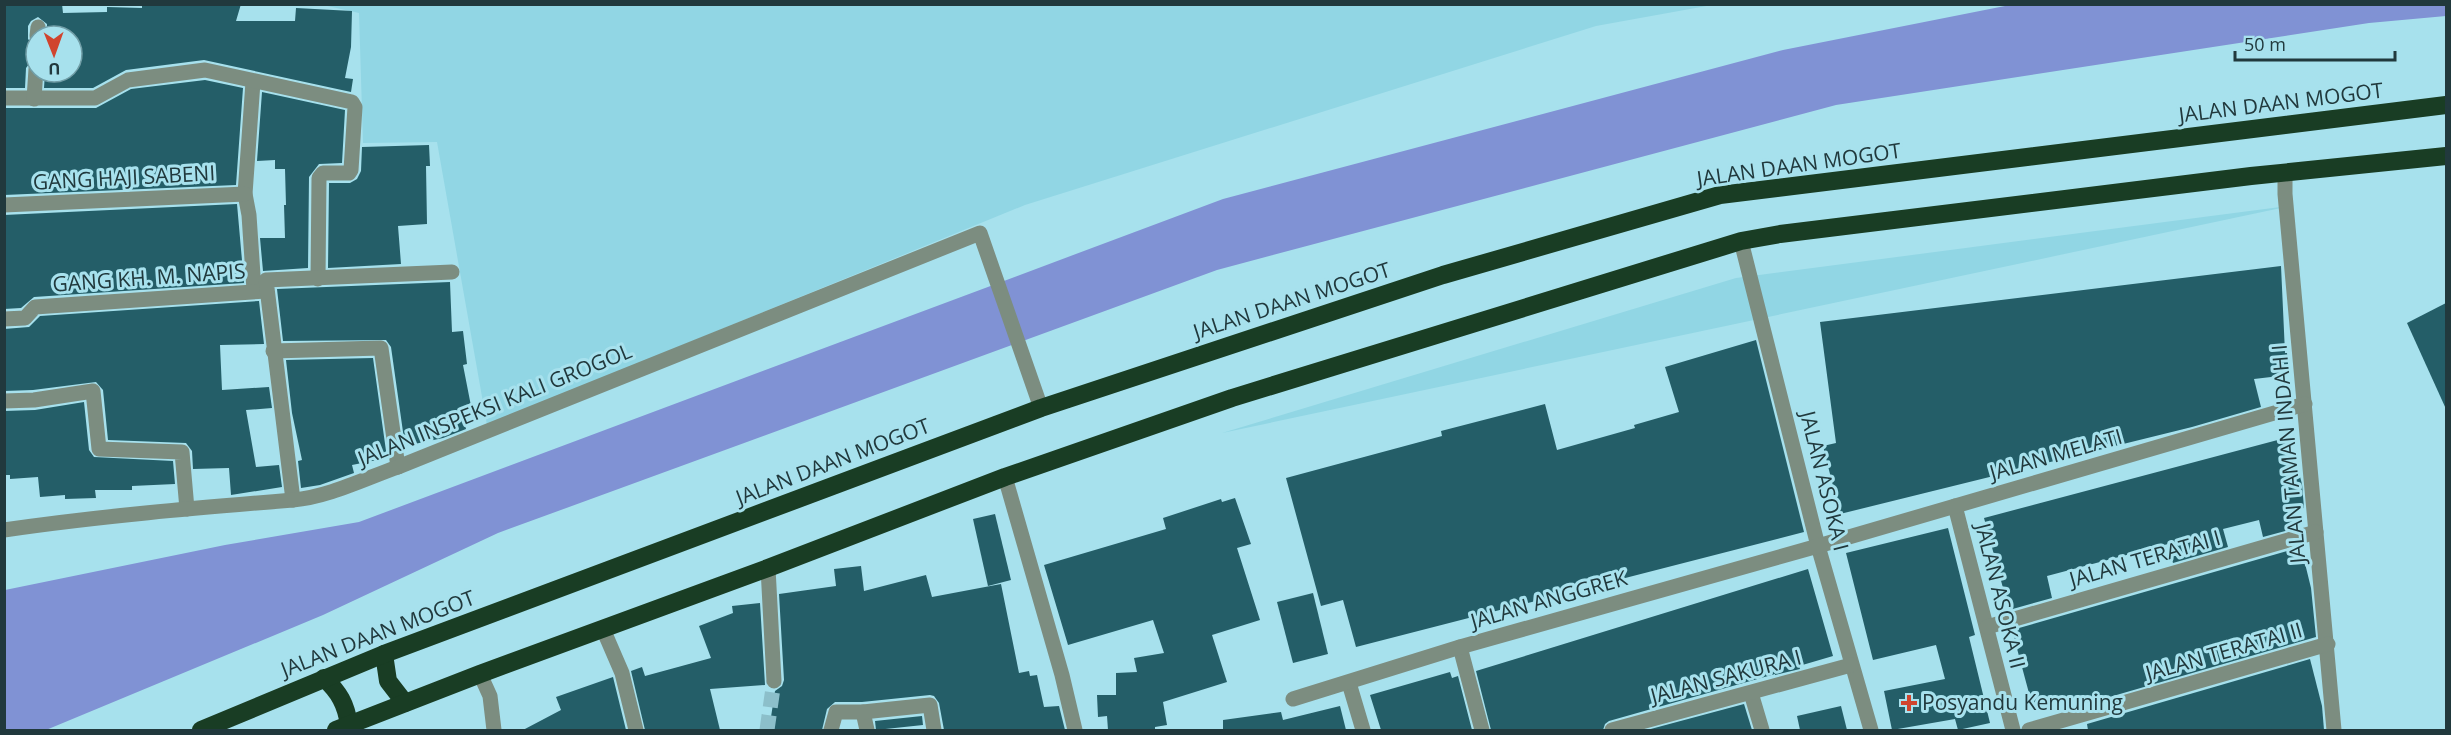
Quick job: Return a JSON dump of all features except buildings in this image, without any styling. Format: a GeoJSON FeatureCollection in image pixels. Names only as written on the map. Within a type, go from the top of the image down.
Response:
{"type":"FeatureCollection","features":[{"type":"Feature","properties":{"kind":"highway","name":"JALAN DAAN MOGOT"},"geometry":{"type":"LineString","coordinates":[[201,730],[384,654],[1039,401],[1443,275],[1720,195],[2446,105]]}},
{"type":"Feature","properties":{"kind":"highway"},"geometry":{"type":"LineString","coordinates":[[343,728],[480,674],[768,568],[1005,477],[1243,395],[1741,241],[1780,234],[2285,173],[2446,156]]}},
{"type":"Feature","properties":{"kind":"highway"},"geometry":{"type":"LineString","coordinates":[[384,654],[388,681],[405,703]]}},
{"type":"Feature","properties":{"kind":"highway"},"geometry":{"type":"LineString","coordinates":[[324,678],[341,697],[347,712],[343,728]]}},
{"type":"Feature","properties":{"kind":"street"},"geometry":{"type":"LineString","coordinates":[[4,98],[95,98],[128,80],[205,70],[352,102],[355,106],[351,170],[349,173],[323,173],[320,178],[318,279]]}},
{"type":"Feature","properties":{"kind":"street","name":"GANG HAJI SABENI"},"geometry":{"type":"LineString","coordinates":[[253,82],[245,194],[260,290]]}},
{"type":"Feature","properties":{"kind":"street"},"geometry":{"type":"LineString","coordinates":[[34,99],[35,84]]}},
{"type":"Feature","properties":{"kind":"street","name":"JALAN TAMAN INDAH I"},"geometry":{"type":"LineString","coordinates":[[2285,173],[2285,194],[2328,644],[2334,730]]}},
{"type":"Feature","properties":{"kind":"street","name":"GANG HAJI SABENI"},"geometry":{"type":"LineString","coordinates":[[4,205],[245,194]]}},
{"type":"Feature","properties":{"kind":"street","name":"JALAN INSPEKSI KALI GROGOL"},"geometry":{"type":"LineString","coordinates":[[4,530],[85,518],[293,500],[327,492],[398,467],[981,237],[1039,401]]}},
{"type":"Feature","properties":{"kind":"street","name":"JALAN ASOKA I"},"geometry":{"type":"LineString","coordinates":[[1741,241],[1818,546],[1871,730]]}},
{"type":"Feature","properties":{"kind":"street","name":"GANG KH. M. NAPIS"},"geometry":{"type":"LineString","coordinates":[[293,500],[273,351],[260,290],[266,280],[452,272]]}},
{"type":"Feature","properties":{"kind":"street","name":"GANG KH. M. NAPIS"},"geometry":{"type":"LineString","coordinates":[[4,319],[26,318],[34,308],[260,290]]}},
{"type":"Feature","properties":{"kind":"street"},"geometry":{"type":"LineString","coordinates":[[273,351],[381,348],[398,467]]}},
{"type":"Feature","properties":{"kind":"street"},"geometry":{"type":"LineString","coordinates":[[4,401],[34,400],[93,391],[99,449],[182,452],[187,509]]}},
{"type":"Feature","properties":{"kind":"street","name":"JALAN MELATI"},"geometry":{"type":"LineString","coordinates":[[1818,546],[2305,404]]}},
{"type":"Feature","properties":{"kind":"street"},"geometry":{"type":"LineString","coordinates":[[1005,477],[1062,675],[1075,730]]}},
{"type":"Feature","properties":{"kind":"street","name":"JALAN ASOKA II"},"geometry":{"type":"LineString","coordinates":[[1955,506],[2013,730]]}},
{"type":"Feature","properties":{"kind":"street","name":"JALAN TERATAI I"},"geometry":{"type":"LineString","coordinates":[[1987,627],[2316,532]]}},
{"type":"Feature","properties":{"kind":"street","name":"JALAN ANGGREK"},"geometry":{"type":"LineString","coordinates":[[1293,699],[1460,647],[1818,546]]}},
{"type":"Feature","properties":{"kind":"street"},"geometry":{"type":"LineString","coordinates":[[768,568],[774,681]]}},
{"type":"Feature","properties":{"kind":"street"},"geometry":{"type":"LineString","coordinates":[[603,629],[622,673],[636,730]]}},
{"type":"Feature","properties":{"kind":"street","name":"JALAN TERATAI II"},"geometry":{"type":"LineString","coordinates":[[2029,730],[2328,644]]}},
{"type":"Feature","properties":{"kind":"street"},"geometry":{"type":"LineString","coordinates":[[1460,647],[1482,730]]}},
{"type":"Feature","properties":{"kind":"street","name":"JALAN SAKURA I"},"geometry":{"type":"LineString","coordinates":[[1612,730],[1851,665]]}},
{"type":"Feature","properties":{"kind":"street"},"geometry":{"type":"LineString","coordinates":[[480,674],[490,696],[494,730]]}},
{"type":"Feature","properties":{"kind":"street"},"geometry":{"type":"LineString","coordinates":[[1349,683],[1363,730]]}},
{"type":"Feature","properties":{"kind":"street"},"geometry":{"type":"LineString","coordinates":[[1751,693],[1762,730]]}},
{"type":"Feature","properties":{"kind":"street"},"geometry":{"type":"LineString","coordinates":[[831,730],[836,712],[863,712],[930,705],[934,730]]}},
{"type":"Feature","properties":{"kind":"street"},"geometry":{"type":"LineString","coordinates":[[863,712],[867,730]]}},
{"type":"Feature","properties":{"kind":"shaded area"},"geometry":{"type":"Polygon","coordinates":[[[323,5],[1712,5],[1596,26],[1025,205],[487,425],[437,142],[363,143],[359,13],[323,5]]]}},
{"type":"Feature","properties":{"kind":"shaded area"},"geometry":{"type":"Polygon","coordinates":[[[2010,5],[2446,5],[2446,16],[2369,23],[1836,105],[1217,270],[498,533],[323,615],[46,730],[5,730],[5,590],[225,545],[359,522],[1223,199],[1783,50],[2010,5]]]}},
{"type":"Feature","properties":{"kind":"shaded area"},"geometry":{"type":"Polygon","coordinates":[[[2295,205],[1222,433],[1736,278],[2295,205]]]}},
{"type":"Feature","properties":{"kind":"tunnel"},"geometry":{"type":"LineString","coordinates":[[767,730],[774,681]]}},
{"type":"Feature","properties":{"kind":"place","name":"Posyandu Kemuning"},"geometry":{"type":"Point","coordinates":[1909,703]}}]}
